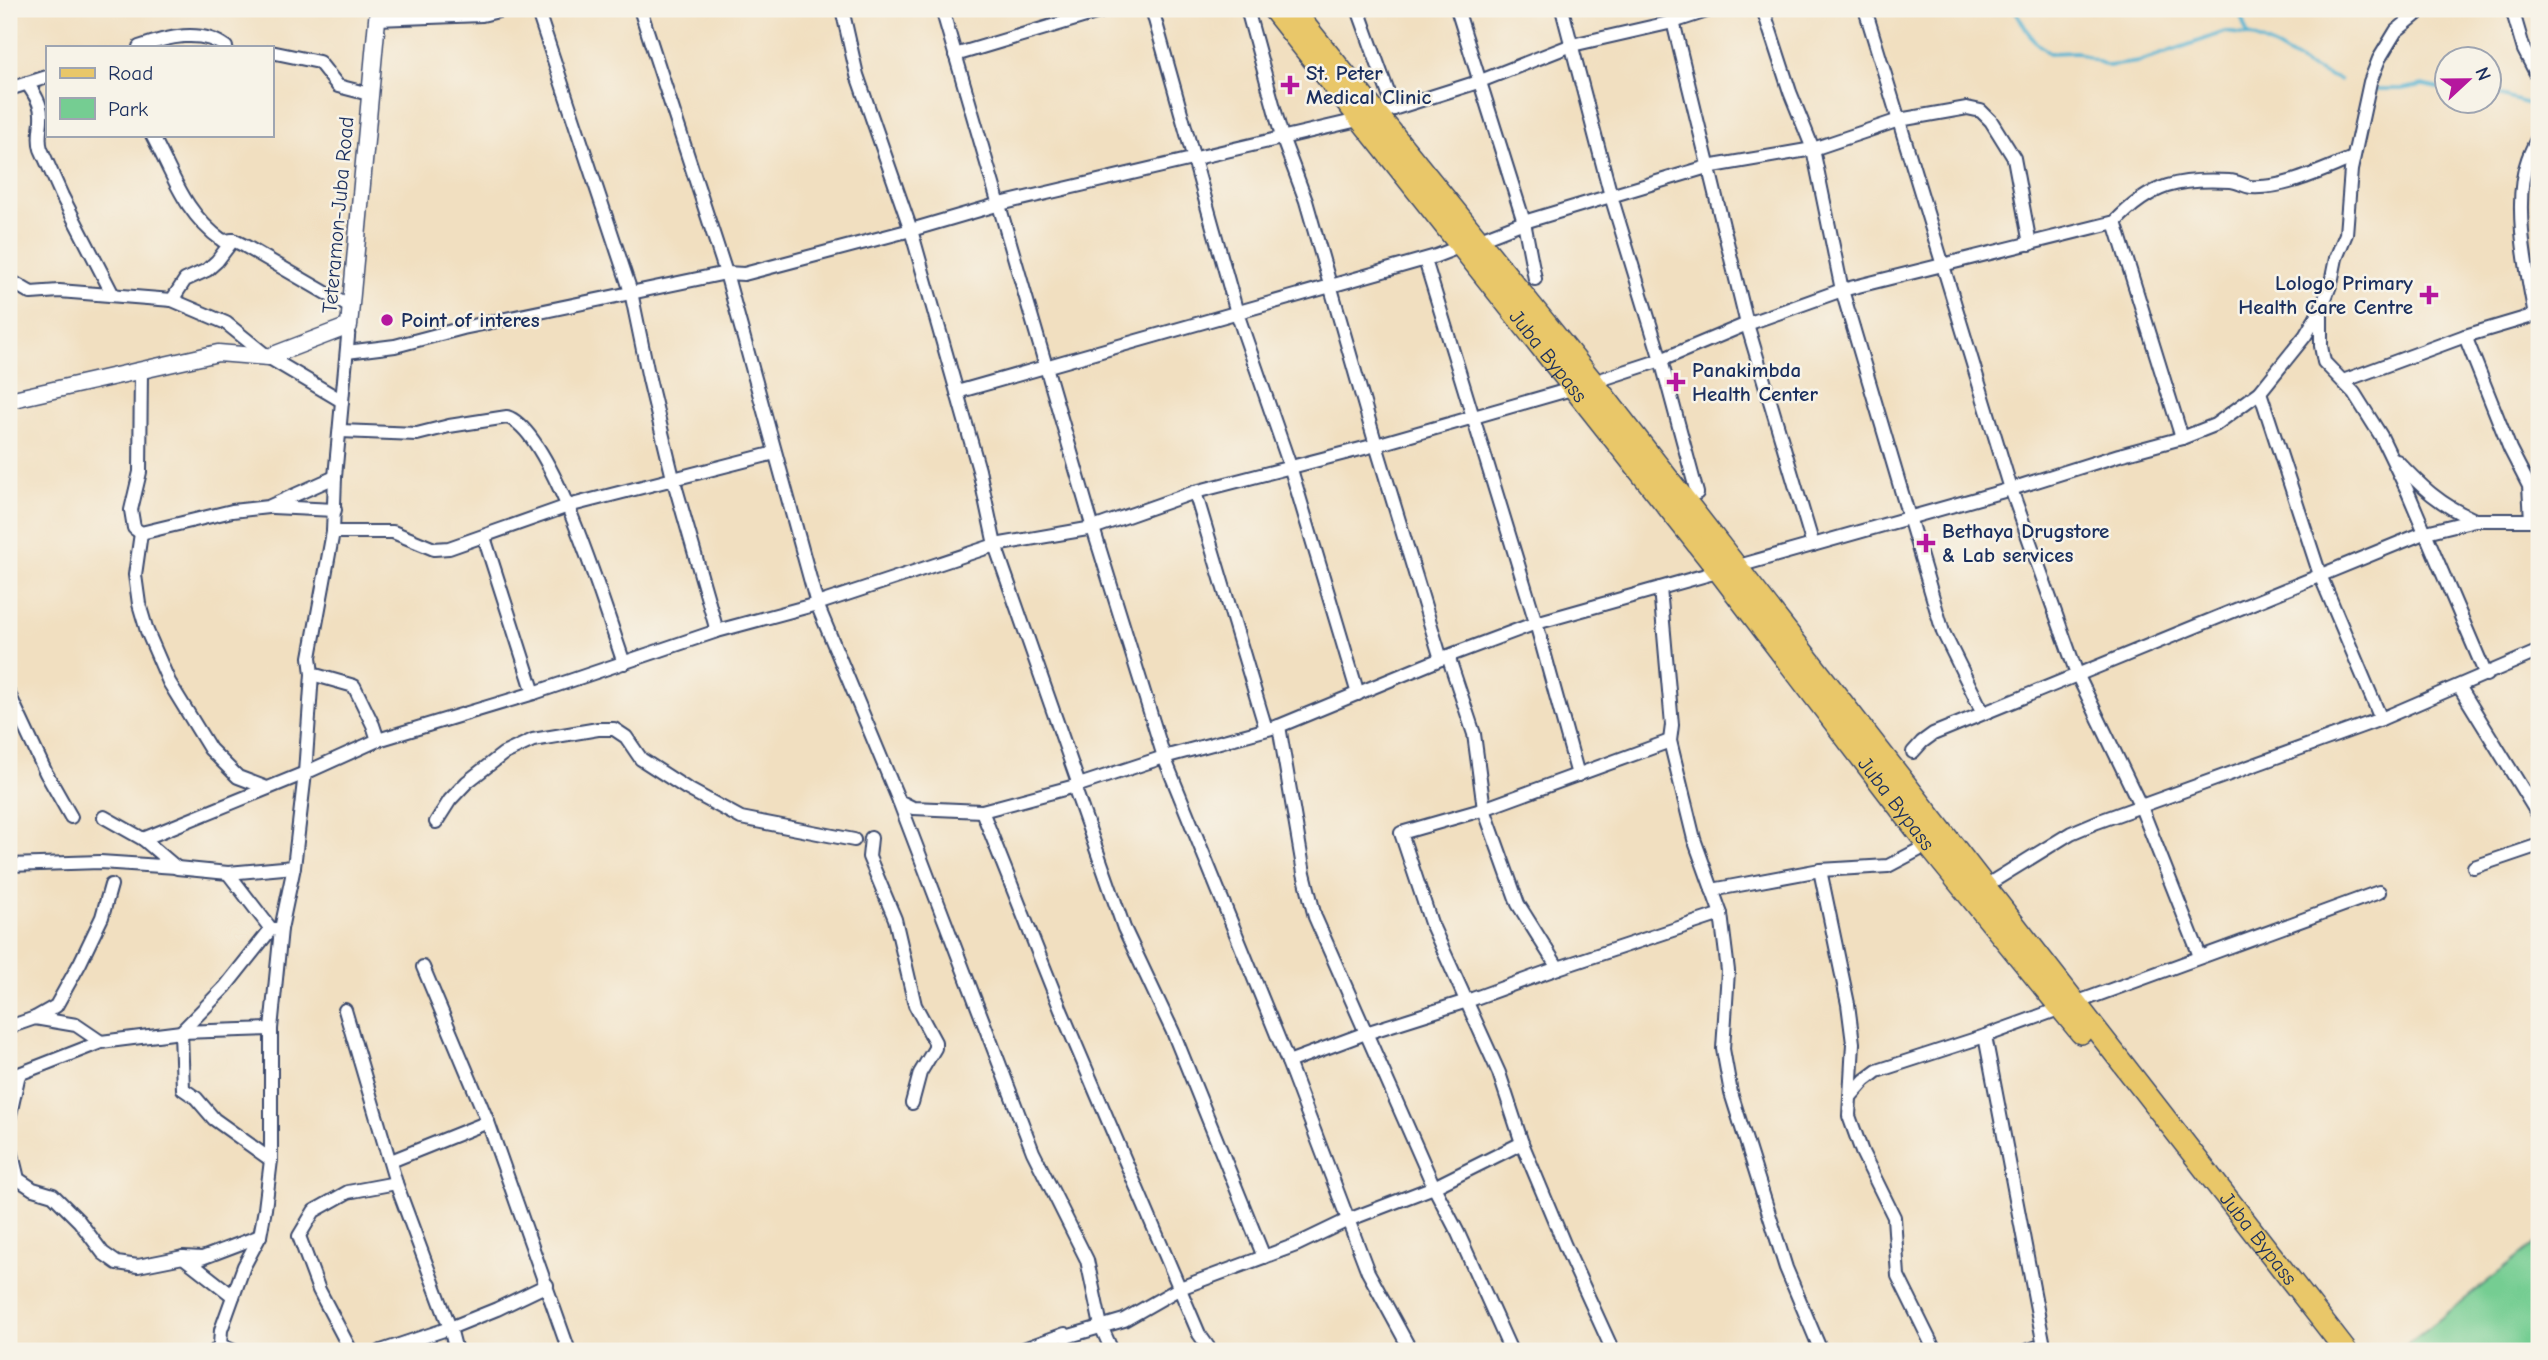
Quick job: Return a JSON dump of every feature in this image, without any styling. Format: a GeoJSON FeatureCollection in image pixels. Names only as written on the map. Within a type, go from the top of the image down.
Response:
{"type":"FeatureCollection","features":[{"type":"Feature","properties":{"kind":"main road","name":"Juba Bypass"},"geometry":{"type":"LineString","coordinates":[[1273,9],[1376,115]]}},
{"type":"Feature","properties":{"kind":"main road","name":"Juba Bypass"},"geometry":{"type":"LineString","coordinates":[[1292,9],[1376,115],[1469,245],[1584,385],[2068,1006],[2346,1351]]}},
{"type":"Feature","properties":{"kind":"main road","name":"Juba Bypass"},"geometry":{"type":"LineString","coordinates":[[1727,568],[1928,845],[1977,891]]}},
{"type":"Feature","properties":{"kind":"street"},"geometry":{"type":"LineString","coordinates":[[378,14],[482,15],[508,9]]}},
{"type":"Feature","properties":{"kind":"street"},"geometry":{"type":"LineString","coordinates":[[537,9],[631,292],[673,478],[717,631]]}},
{"type":"Feature","properties":{"kind":"street"},"geometry":{"type":"LineString","coordinates":[[640,9],[726,273],[817,604],[899,801],[1033,1152],[1087,1260],[1101,1326],[1112,1351]]}},
{"type":"Feature","properties":{"kind":"street"},"geometry":{"type":"LineString","coordinates":[[842,9],[857,75],[911,230],[979,470],[995,545],[1124,928],[1173,1032],[1264,1257]]}},
{"type":"Feature","properties":{"kind":"street"},"geometry":{"type":"LineString","coordinates":[[942,9],[1093,528],[1164,757],[1288,1062],[1368,1272],[1411,1351]]}},
{"type":"Feature","properties":{"kind":"street"},"geometry":{"type":"LineString","coordinates":[[955,55],[1109,9]]}},
{"type":"Feature","properties":{"kind":"street"},"geometry":{"type":"LineString","coordinates":[[1152,9],[1237,313],[1290,466],[1358,694]]}},
{"type":"Feature","properties":{"kind":"street"},"geometry":{"type":"LineString","coordinates":[[1247,9],[1282,137],[1306,201],[1376,445],[1444,658],[1474,734],[1484,809],[1518,904],[1558,968]]}},
{"type":"Feature","properties":{"kind":"street"},"geometry":{"type":"LineString","coordinates":[[1358,9],[1376,115]]}},
{"type":"Feature","properties":{"kind":"street"},"geometry":{"type":"LineString","coordinates":[[1457,9],[1524,222],[1535,279]]}},
{"type":"Feature","properties":{"kind":"street"},"geometry":{"type":"LineString","coordinates":[[1562,9],[1611,196],[1661,360],[1697,493]]}},
{"type":"Feature","properties":{"kind":"street"},"geometry":{"type":"LineString","coordinates":[[347,352],[395,346],[463,328],[726,273],[744,274],[1000,204],[1376,115],[1478,82],[1572,45],[1672,15],[1713,9]]}},
{"type":"Feature","properties":{"kind":"street"},"geometry":{"type":"LineString","coordinates":[[1763,9],[1790,92],[1813,149],[1842,290],[1943,632],[1983,713]]}},
{"type":"Feature","properties":{"kind":"street"},"geometry":{"type":"LineString","coordinates":[[1865,9],[2011,489],[2077,674],[2141,807],[2200,956]]}},
{"type":"Feature","properties":{"kind":"street"},"geometry":{"type":"LineString","coordinates":[[899,801],[913,808],[982,811],[1077,785],[1164,757],[1279,726],[1536,622],[2011,489],[2182,438],[2215,425],[2260,392],[2305,336],[2321,309],[2346,234],[2353,158],[2364,103],[2379,60],[2396,31],[2423,9]]}},
{"type":"Feature","properties":{"kind":"street"},"geometry":{"type":"LineString","coordinates":[[2512,9],[2524,50],[2539,79]]}},
{"type":"Feature","properties":{"kind":"street","name":"Teteramon-Juba Road"},"geometry":{"type":"LineString","coordinates":[[9,400],[218,353],[268,357],[349,326],[378,14]]}},
{"type":"Feature","properties":{"kind":"street"},"geometry":{"type":"LineString","coordinates":[[1672,15],[1747,324],[1813,545]]}},
{"type":"Feature","properties":{"kind":"street"},"geometry":{"type":"LineString","coordinates":[[142,46],[194,35],[214,38],[225,46]]}},
{"type":"Feature","properties":{"kind":"street"},"geometry":{"type":"LineString","coordinates":[[273,52],[319,62],[338,86],[369,94]]}},
{"type":"Feature","properties":{"kind":"street"},"geometry":{"type":"LineString","coordinates":[[9,89],[46,77]]}},
{"type":"Feature","properties":{"kind":"street"},"geometry":{"type":"LineString","coordinates":[[27,83],[41,112],[41,149],[113,295]]}},
{"type":"Feature","properties":{"kind":"street"},"geometry":{"type":"LineString","coordinates":[[957,392],[1425,260],[1524,222],[1707,167],[1813,149],[1899,120],[1967,108],[1981,111],[1992,121],[2014,158],[2030,244]]}},
{"type":"Feature","properties":{"kind":"street"},"geometry":{"type":"LineString","coordinates":[[2343,381],[2465,337],[2537,315],[2525,258],[2521,209],[2527,160],[2539,135]]}},
{"type":"Feature","properties":{"kind":"street"},"geometry":{"type":"LineString","coordinates":[[152,136],[189,209],[202,224],[223,241],[233,240],[350,307]]}},
{"type":"Feature","properties":{"kind":"street"},"geometry":{"type":"LineString","coordinates":[[143,839],[378,740],[534,693],[717,631],[817,604],[995,545],[1093,528],[1195,492],[1376,445],[1584,385],[1661,360],[1747,324],[1842,290],[2115,222],[2146,194],[2184,180],[2234,181],[2249,187],[2283,183],[2353,158]]}},
{"type":"Feature","properties":{"kind":"street"},"geometry":{"type":"LineString","coordinates":[[2115,222],[2182,438]]}},
{"type":"Feature","properties":{"kind":"street"},"geometry":{"type":"LineString","coordinates":[[172,300],[185,280],[207,270],[233,240]]}},
{"type":"Feature","properties":{"kind":"street"},"geometry":{"type":"LineString","coordinates":[[1425,260],[1536,622],[1578,775]]}},
{"type":"Feature","properties":{"kind":"street"},"geometry":{"type":"LineString","coordinates":[[9,280],[31,293],[59,291],[172,300],[226,323],[268,357],[342,401]]}},
{"type":"Feature","properties":{"kind":"street"},"geometry":{"type":"LineString","coordinates":[[2321,309],[2324,362],[2367,410],[2390,453],[2486,674]]}},
{"type":"Feature","properties":{"kind":"street"},"geometry":{"type":"LineString","coordinates":[[234,1351],[218,1348],[221,1330],[244,1266],[260,1236],[271,1160],[271,1030],[276,929],[294,867],[305,773],[312,674],[310,657],[333,532],[335,477],[349,326]]}},
{"type":"Feature","properties":{"kind":"street"},"geometry":{"type":"LineString","coordinates":[[1913,752],[1922,741],[1933,734],[2426,532],[2474,520],[2535,520],[2529,486],[2465,337]]}},
{"type":"Feature","properties":{"kind":"street"},"geometry":{"type":"LineString","coordinates":[[141,370],[140,472],[131,510],[134,528],[141,533],[232,511],[268,507],[335,510]]}},
{"type":"Feature","properties":{"kind":"street"},"geometry":{"type":"LineString","coordinates":[[2260,392],[2320,575],[2381,719]]}},
{"type":"Feature","properties":{"kind":"street"},"geometry":{"type":"LineString","coordinates":[[340,432],[417,433],[507,417],[514,419],[540,450],[568,506],[624,663]]}},
{"type":"Feature","properties":{"kind":"street"},"geometry":{"type":"LineString","coordinates":[[333,532],[393,531],[434,550],[449,548],[568,506],[775,453]]}},
{"type":"Feature","properties":{"kind":"street"},"geometry":{"type":"LineString","coordinates":[[2390,453],[2437,500],[2449,509],[2474,520]]}},
{"type":"Feature","properties":{"kind":"street"},"geometry":{"type":"LineString","coordinates":[[268,507],[335,477]]}},
{"type":"Feature","properties":{"kind":"street"},"geometry":{"type":"LineString","coordinates":[[1195,492],[1266,729]]}},
{"type":"Feature","properties":{"kind":"street"},"geometry":{"type":"LineString","coordinates":[[141,533],[135,575],[139,604],[146,631],[169,682],[210,749],[238,776],[267,788]]}},
{"type":"Feature","properties":{"kind":"street"},"geometry":{"type":"LineString","coordinates":[[484,537],[534,693]]}},
{"type":"Feature","properties":{"kind":"street"},"geometry":{"type":"LineString","coordinates":[[1660,587],[1672,725],[1670,741],[1694,839],[1721,914],[1728,971],[1723,1049],[1728,1080],[1786,1268],[1821,1351]]}},
{"type":"Feature","properties":{"kind":"street"},"geometry":{"type":"LineString","coordinates":[[1977,891],[2071,833],[2381,719],[2539,651]]}},
{"type":"Feature","properties":{"kind":"street"},"geometry":{"type":"LineString","coordinates":[[312,674],[354,686],[378,740]]}},
{"type":"Feature","properties":{"kind":"street"},"geometry":{"type":"LineString","coordinates":[[2459,686],[2539,816]]}},
{"type":"Feature","properties":{"kind":"street"},"geometry":{"type":"LineString","coordinates":[[9,694],[71,817]]}},
{"type":"Feature","properties":{"kind":"street"},"geometry":{"type":"LineString","coordinates":[[1279,726],[1304,873],[1315,917],[1434,1187],[1458,1233],[1511,1351]]}},
{"type":"Feature","properties":{"kind":"street"},"geometry":{"type":"LineString","coordinates":[[436,822],[450,800],[467,782],[503,754],[533,740],[606,729],[621,732],[641,759],[686,788],[741,818],[854,839]]}},
{"type":"Feature","properties":{"kind":"street"},"geometry":{"type":"LineString","coordinates":[[1613,1351],[1564,1245],[1522,1143],[1499,1073],[1431,923],[1401,833],[1484,809],[1670,741]]}},
{"type":"Feature","properties":{"kind":"street"},"geometry":{"type":"LineString","coordinates":[[982,811],[1061,1010],[1199,1334],[1211,1351]]}},
{"type":"Feature","properties":{"kind":"street"},"geometry":{"type":"LineString","coordinates":[[104,817],[143,839],[177,867]]}},
{"type":"Feature","properties":{"kind":"street"},"geometry":{"type":"LineString","coordinates":[[871,838],[869,857],[895,919],[915,1005],[935,1039],[935,1048],[920,1073],[912,1103]]}},
{"type":"Feature","properties":{"kind":"street"},"geometry":{"type":"LineString","coordinates":[[1712,890],[1820,870],[1888,866],[1928,845]]}},
{"type":"Feature","properties":{"kind":"street"},"geometry":{"type":"LineString","coordinates":[[2474,867],[2539,845]]}},
{"type":"Feature","properties":{"kind":"street"},"geometry":{"type":"LineString","coordinates":[[9,865],[100,862],[228,873],[294,867]]}},
{"type":"Feature","properties":{"kind":"street"},"geometry":{"type":"LineString","coordinates":[[1820,870],[1848,1004],[1853,1043],[1849,1116],[1862,1152],[1894,1217],[1898,1276],[1935,1351]]}},
{"type":"Feature","properties":{"kind":"street"},"geometry":{"type":"LineString","coordinates":[[228,873],[276,929]]}},
{"type":"Feature","properties":{"kind":"street"},"geometry":{"type":"LineString","coordinates":[[9,1027],[35,1018],[56,1006],[102,917],[111,885]]}},
{"type":"Feature","properties":{"kind":"street"},"geometry":{"type":"LineString","coordinates":[[1850,1097],[1877,1071],[1985,1036],[2379,892]]}},
{"type":"Feature","properties":{"kind":"street"},"geometry":{"type":"LineString","coordinates":[[1288,1062],[1366,1033],[1721,914]]}},
{"type":"Feature","properties":{"kind":"street"},"geometry":{"type":"LineString","coordinates":[[271,1160],[214,1119],[196,1098],[183,1089],[181,1032],[276,929]]}},
{"type":"Feature","properties":{"kind":"street"},"geometry":{"type":"LineString","coordinates":[[423,967],[488,1122],[569,1351]]}},
{"type":"Feature","properties":{"kind":"street"},"geometry":{"type":"LineString","coordinates":[[345,1010],[396,1183],[456,1351]]}},
{"type":"Feature","properties":{"kind":"street"},"geometry":{"type":"LineString","coordinates":[[35,1018],[76,1025],[101,1042]]}},
{"type":"Feature","properties":{"kind":"street"},"geometry":{"type":"LineString","coordinates":[[9,1119],[14,1074],[101,1042],[181,1032],[271,1030]]}},
{"type":"Feature","properties":{"kind":"street"},"geometry":{"type":"LineString","coordinates":[[1985,1036],[2044,1348],[2026,1351]]}},
{"type":"Feature","properties":{"kind":"street"},"geometry":{"type":"LineString","coordinates":[[391,1161],[488,1122]]}},
{"type":"Feature","properties":{"kind":"street"},"geometry":{"type":"LineString","coordinates":[[9,1142],[18,1179],[33,1189],[53,1195],[79,1221],[103,1253],[117,1262],[138,1266],[183,1256],[202,1258],[260,1236]]}},
{"type":"Feature","properties":{"kind":"street"},"geometry":{"type":"LineString","coordinates":[[1018,1351],[1065,1334],[1066,1337],[1124,1320],[1180,1288],[1296,1245],[1348,1220],[1434,1187],[1522,1143]]}},
{"type":"Feature","properties":{"kind":"street"},"geometry":{"type":"LineString","coordinates":[[349,1351],[319,1290],[299,1236],[314,1211],[348,1192],[396,1183]]}},
{"type":"Feature","properties":{"kind":"street"},"geometry":{"type":"LineString","coordinates":[[183,1256],[233,1296]]}},
{"type":"Feature","properties":{"kind":"street"},"geometry":{"type":"LineString","coordinates":[[381,1351],[450,1328],[497,1309],[547,1284]]}},
{"type":"Feature","properties":{"kind":"green space"},"geometry":{"type":"Polygon","coordinates":[[[2539,1241],[2539,1351],[2399,1351],[2539,1241]]]}},
{"type":"Feature","properties":{"kind":"waterway"},"geometry":{"type":"LineString","coordinates":[[2014,9],[2033,40],[2049,53],[2077,52],[2108,66],[2139,62],[2225,32],[2248,35],[2340,80]]}},
{"type":"Feature","properties":{"kind":"waterway"},"geometry":{"type":"LineString","coordinates":[[2238,9],[2248,35]]}},
{"type":"Feature","properties":{"kind":"waterway"},"geometry":{"type":"LineString","coordinates":[[2377,89],[2403,89],[2423,85],[2432,87]]}},
{"type":"Feature","properties":{"kind":"waterway"},"geometry":{"type":"LineString","coordinates":[[2502,96],[2539,107]]}},
{"type":"Feature","properties":{"kind":"place","name":"St. Peter Medical Clinic"},"geometry":{"type":"Point","coordinates":[1290,85]}},
{"type":"Feature","properties":{"kind":"place","name":"Lologo Primary Health Care Centre"},"geometry":{"type":"Point","coordinates":[2429,295]}},
{"type":"Feature","properties":{"kind":"place","name":"Point of interes"},"geometry":{"type":"Point","coordinates":[387,320]}},
{"type":"Feature","properties":{"kind":"place","name":"Panakimbda Health Center"},"geometry":{"type":"Point","coordinates":[1676,382]}},
{"type":"Feature","properties":{"kind":"place","name":"Bethaya Drugstore & Lab services"},"geometry":{"type":"Point","coordinates":[1926,543]}}]}
